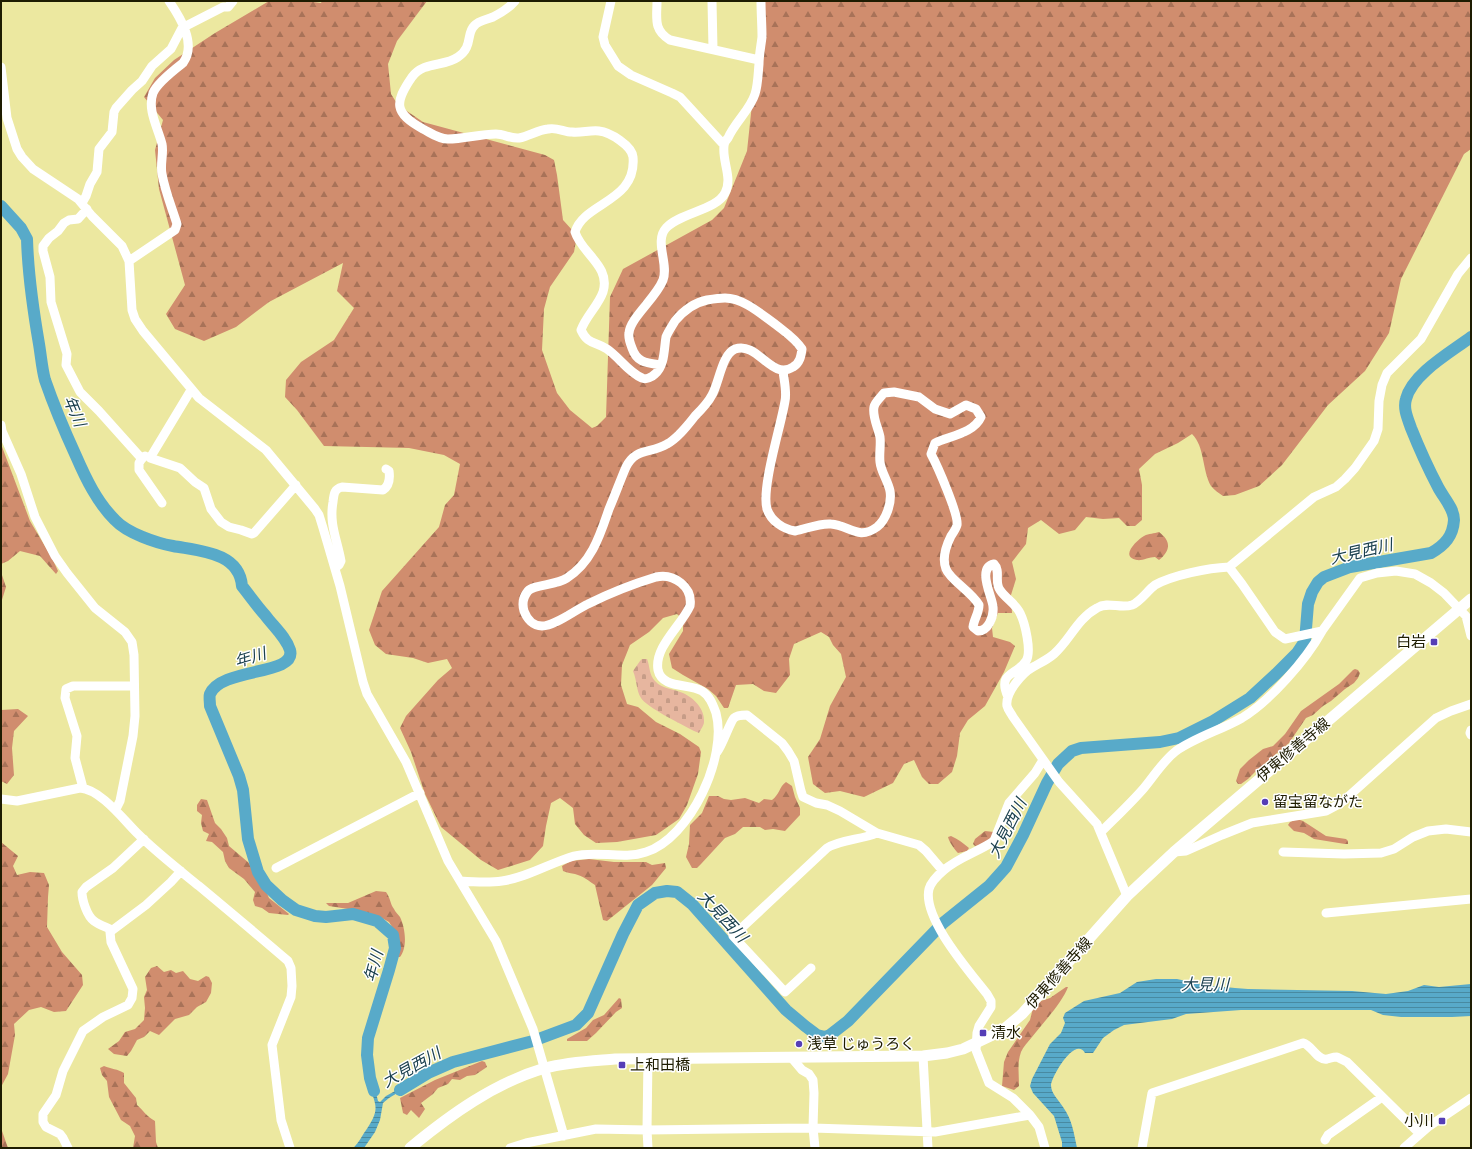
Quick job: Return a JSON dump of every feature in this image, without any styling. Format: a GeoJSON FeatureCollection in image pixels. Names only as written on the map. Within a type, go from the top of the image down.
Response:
{"type":"FeatureCollection","features":[{"type":"Feature","properties":{"kind":"main road","name":"伊東修善寺線"},"geometry":{"type":"LineString","coordinates":[[410,1148],[435,1128],[486,1094],[510,1082],[546,1068],[578,1062],[615,1059],[923,1056],[947,1054],[963,1049],[1003,1030],[1022,1014],[1127,896],[1174,852],[1471,599]]}},
{"type":"Feature","properties":{"kind":"street"},"geometry":{"type":"LineString","coordinates":[[129,261],[175,230],[177,224],[162,174],[162,145],[154,120],[151,102],[152,94],[155,88],[186,59],[187,40],[184,26],[169,1]]}},
{"type":"Feature","properties":{"kind":"street"},"geometry":{"type":"LineString","coordinates":[[232,1],[228,7],[223,7],[184,26],[171,49],[152,66],[142,81],[116,108],[114,112],[112,132],[99,149],[97,172],[90,184],[84,206],[78,219],[69,220],[64,223],[44,244],[43,251],[50,276],[51,302],[65,348],[67,358],[66,365],[74,382],[80,392],[146,458],[176,466],[181,469],[194,482],[204,488],[211,509],[221,522],[229,527],[252,534],[296,485]]}},
{"type":"Feature","properties":{"kind":"street"},"geometry":{"type":"LineString","coordinates":[[460,881],[503,881],[519,877],[575,856],[603,854],[634,855],[660,846],[681,827],[693,809],[711,773],[716,753],[716,715],[712,701],[703,691],[693,686],[671,683],[663,678],[658,670],[660,652],[690,606],[690,594],[682,584],[667,576],[656,577],[590,603],[555,622],[542,626],[535,624],[526,615],[524,600],[526,593],[531,588],[552,584],[567,578],[588,558],[599,539],[630,459],[640,453],[659,448],[667,444],[679,434],[713,395],[724,362],[735,349],[745,349],[754,353],[774,368],[783,371],[791,368],[799,362],[802,349],[798,342],[763,315],[740,302],[724,298],[698,302],[682,313],[667,336],[659,370],[654,376],[649,378],[641,378],[632,372],[606,348],[589,342],[585,338],[581,330],[583,324],[602,294],[605,284],[604,276],[600,267],[580,242],[575,232],[580,221],[619,193],[626,184],[633,169],[633,155],[631,150],[622,142],[607,134],[597,131],[570,132],[549,128],[519,138],[497,134],[443,139],[407,119],[399,108],[399,102],[402,94],[418,70],[451,61],[461,55],[467,48],[472,28],[475,24],[508,8],[515,1]]}},
{"type":"Feature","properties":{"kind":"street"},"geometry":{"type":"LineString","coordinates":[[611,1],[603,37],[605,45],[618,66],[631,75],[680,98],[724,145]]}},
{"type":"Feature","properties":{"kind":"street"},"geometry":{"type":"LineString","coordinates":[[657,1],[658,30],[663,36],[670,40],[759,60]]}},
{"type":"Feature","properties":{"kind":"street"},"geometry":{"type":"LineString","coordinates":[[712,1],[713,49]]}},
{"type":"Feature","properties":{"kind":"street"},"geometry":{"type":"LineString","coordinates":[[661,365],[644,362],[636,356],[629,339],[629,332],[634,322],[658,290],[663,280],[665,272],[661,244],[665,229],[673,222],[719,201],[726,192],[729,178],[725,164],[724,145],[730,132],[738,119],[748,108],[755,94],[762,37],[761,1]]}},
{"type":"Feature","properties":{"kind":"street"},"geometry":{"type":"LineString","coordinates":[[1,68],[7,118],[13,139],[22,157],[33,169],[70,192],[122,246],[129,261],[132,310],[142,331],[191,390],[205,403],[266,450],[319,515],[335,568],[367,694],[406,762],[448,861],[496,941],[533,1029],[546,1068],[564,1136]]}},
{"type":"Feature","properties":{"kind":"street"},"geometry":{"type":"LineString","coordinates":[[1127,896],[1097,824],[1059,782],[1012,717],[1007,707],[1008,697],[1025,673],[1044,662],[1054,654],[1081,619],[1097,608],[1104,604],[1115,606],[1132,605],[1147,591],[1166,579],[1216,568],[1228,567],[1314,497],[1336,487],[1341,483],[1355,468],[1374,441],[1378,430],[1379,401],[1382,385],[1387,373],[1421,339],[1458,274],[1471,258]]}},
{"type":"Feature","properties":{"kind":"street"},"geometry":{"type":"LineString","coordinates":[[783,371],[786,399],[767,486],[766,498],[768,510],[773,518],[783,528],[795,531],[824,524],[831,524],[838,525],[852,532],[867,533],[878,526],[886,514],[890,502],[890,491],[880,463],[880,438],[873,413],[874,405],[884,393],[894,392],[919,397],[934,410],[950,414],[966,405],[976,409],[981,417],[978,424],[968,430],[935,443],[931,454],[938,465],[955,510],[957,525],[947,547],[945,559],[946,570],[949,575],[974,597],[979,605],[978,614],[973,627],[978,631],[985,630],[992,615],[993,606],[986,582],[988,567],[991,564],[994,564],[997,569],[999,589],[1018,610],[1023,620],[1028,645],[1028,656],[1026,661],[1010,673],[1004,685],[1004,690],[1008,697]]}},
{"type":"Feature","properties":{"kind":"street"},"geometry":{"type":"LineString","coordinates":[[162,503],[139,470],[139,463],[146,458],[191,390]]}},
{"type":"Feature","properties":{"kind":"street"},"geometry":{"type":"LineString","coordinates":[[1,425],[2,431],[21,474],[35,517],[55,556],[95,608],[125,632],[132,642],[134,655],[135,716],[133,736],[120,801],[116,810]]}},
{"type":"Feature","properties":{"kind":"street"},"geometry":{"type":"LineString","coordinates":[[335,568],[341,561],[331,516],[337,488],[342,487],[383,490],[387,486],[390,475],[389,471],[386,469]]}},
{"type":"Feature","properties":{"kind":"street"},"geometry":{"type":"LineString","coordinates":[[1228,567],[1242,584],[1274,632],[1285,639],[1320,631]]}},
{"type":"Feature","properties":{"kind":"street"},"geometry":{"type":"LineString","coordinates":[[1101,832],[1143,789],[1176,752],[1242,718],[1256,708],[1277,688],[1304,659],[1320,631],[1360,578],[1377,573],[1396,571],[1415,574],[1431,583],[1460,608],[1466,616],[1471,636]]}},
{"type":"Feature","properties":{"kind":"street"},"geometry":{"type":"LineString","coordinates":[[84,788],[75,758],[77,736],[65,698],[66,689],[73,686],[134,686]]}},
{"type":"Feature","properties":{"kind":"street"},"geometry":{"type":"LineString","coordinates":[[1174,852],[1186,851],[1252,823],[1326,811],[1341,803],[1436,718],[1471,704]]}},
{"type":"Feature","properties":{"kind":"street"},"geometry":{"type":"LineString","coordinates":[[716,753],[721,746],[734,718],[746,715],[788,750],[794,761],[803,797],[840,811],[877,833],[919,845],[943,871]]}},
{"type":"Feature","properties":{"kind":"street"},"geometry":{"type":"LineString","coordinates":[[1471,730],[1471,735]]}},
{"type":"Feature","properties":{"kind":"street"},"geometry":{"type":"LineString","coordinates":[[1045,762],[1009,803],[994,841],[960,859],[943,871],[929,888],[929,904],[933,918],[944,936],[987,994],[991,1002],[991,1007],[979,1026],[976,1043],[976,1050],[989,1083],[1013,1098],[1030,1115],[1039,1127],[1045,1148]]}},
{"type":"Feature","properties":{"kind":"street"},"geometry":{"type":"LineString","coordinates":[[1,799],[17,801],[76,788],[84,788],[116,810],[144,839],[288,961],[291,968],[291,997],[272,1045],[281,1120],[290,1148]]}},
{"type":"Feature","properties":{"kind":"street"},"geometry":{"type":"LineString","coordinates":[[276,868],[420,793]]}},
{"type":"Feature","properties":{"kind":"street"},"geometry":{"type":"LineString","coordinates":[[1283,852],[1351,855],[1381,854],[1394,849],[1413,837],[1428,831],[1446,829],[1471,832]]}},
{"type":"Feature","properties":{"kind":"street"},"geometry":{"type":"LineString","coordinates":[[810,968],[785,992],[733,936],[827,848],[833,844],[870,836],[877,833]]}},
{"type":"Feature","properties":{"kind":"street"},"geometry":{"type":"LineString","coordinates":[[112,930],[94,921],[90,917],[82,892],[86,887],[130,854],[144,839]]}},
{"type":"Feature","properties":{"kind":"street"},"geometry":{"type":"LineString","coordinates":[[68,1148],[60,1134],[46,1127],[43,1122],[43,1114],[56,1095],[62,1071],[83,1031],[103,1017],[128,1005],[133,993],[133,989],[111,942],[110,936],[112,930],[150,902],[181,871]]}},
{"type":"Feature","properties":{"kind":"street"},"geometry":{"type":"LineString","coordinates":[[1326,913],[1471,899]]}},
{"type":"Feature","properties":{"kind":"street"},"geometry":{"type":"LineString","coordinates":[[1142,1148],[1152,1092],[1303,1043],[1306,1043],[1317,1054],[1326,1060],[1337,1057],[1342,1058],[1420,1134]]}},
{"type":"Feature","properties":{"kind":"street"},"geometry":{"type":"LineString","coordinates":[[923,1056],[928,1148]]}},
{"type":"Feature","properties":{"kind":"street"},"geometry":{"type":"LineString","coordinates":[[791,1057],[802,1070],[809,1074],[813,1080],[813,1128],[815,1148]]}},
{"type":"Feature","properties":{"kind":"street"},"geometry":{"type":"LineString","coordinates":[[648,1058],[648,1148]]}},
{"type":"Feature","properties":{"kind":"street"},"geometry":{"type":"LineString","coordinates":[[1325,1140],[1328,1135],[1382,1098]]}},
{"type":"Feature","properties":{"kind":"street"},"geometry":{"type":"LineString","coordinates":[[1404,1148],[1420,1134],[1471,1098]]}},
{"type":"Feature","properties":{"kind":"street"},"geometry":{"type":"LineString","coordinates":[[510,1148],[526,1143],[596,1130],[813,1128],[927,1132],[1030,1115]]}},
{"type":"Feature","properties":{"kind":"green space"},"geometry":{"type":"Polygon","coordinates":[[[269,1],[306,1],[321,3],[322,1],[427,1],[397,41],[388,64],[391,94],[398,105],[423,122],[545,155],[554,160],[563,220],[573,231],[576,241],[574,252],[550,287],[544,309],[542,350],[557,393],[570,410],[592,428],[597,426],[606,417],[610,297],[623,269],[712,220],[724,208],[747,151],[763,1],[1471,1],[1471,149],[1464,154],[1401,279],[1389,333],[1365,371],[1328,405],[1282,465],[1259,486],[1235,495],[1223,496],[1211,486],[1208,480],[1199,445],[1192,434],[1178,443],[1155,454],[1139,469],[1142,485],[1142,520],[1135,526],[1127,526],[1119,518],[1103,519],[1086,517],[1075,530],[1059,534],[1041,520],[1028,528],[1026,544],[1012,562],[1016,579],[1011,595],[1012,613],[998,613],[992,628],[993,637],[1010,642],[1015,646],[1004,672],[985,706],[968,720],[960,733],[957,756],[952,772],[938,784],[929,784],[922,777],[914,760],[904,764],[893,783],[864,797],[840,791],[825,793],[813,784],[808,757],[820,739],[830,706],[846,677],[841,654],[833,645],[829,637],[821,632],[794,644],[789,659],[790,675],[776,693],[764,691],[753,684],[736,685],[728,708],[724,708],[716,696],[708,689],[672,668],[669,654],[683,631],[683,619],[677,614],[663,618],[649,632],[630,645],[622,665],[621,685],[627,704],[638,707],[656,722],[680,734],[699,747],[701,752],[698,774],[687,805],[679,819],[656,835],[617,842],[596,843],[584,835],[575,824],[573,808],[560,798],[551,803],[543,846],[530,860],[498,870],[481,860],[441,827],[425,794],[411,752],[400,728],[406,716],[438,680],[452,668],[447,659],[428,663],[413,658],[386,654],[375,645],[369,630],[382,591],[439,527],[445,505],[454,495],[460,464],[444,455],[409,448],[324,446],[297,410],[285,397],[286,380],[301,362],[334,340],[354,308],[337,291],[343,263],[269,302],[236,327],[204,341],[175,329],[166,314],[185,285],[159,189],[155,150],[163,120],[144,97],[155,78],[174,60],[215,33],[269,1]]]}},
{"type":"Feature","properties":{"kind":"green space"},"geometry":{"type":"Polygon","coordinates":[[[1,444],[30,521],[52,558],[58,571],[56,574],[40,556],[20,551],[8,561],[1,564],[1,444]]]}},
{"type":"Feature","properties":{"kind":"green space"},"geometry":{"type":"Polygon","coordinates":[[[1159,532],[1166,539],[1168,546],[1166,553],[1159,560],[1155,557],[1137,560],[1130,556],[1129,552],[1137,541],[1146,535],[1159,532]]]}},
{"type":"Feature","properties":{"kind":"green space"},"geometry":{"type":"Polygon","coordinates":[[[1,572],[6,587],[1,603],[1,572]]]}},
{"type":"Feature","properties":{"kind":"green space"},"geometry":{"type":"Polygon","coordinates":[[[642,659],[647,659],[653,679],[658,684],[683,693],[698,704],[704,717],[704,724],[699,733],[657,711],[644,702],[638,692],[633,671],[642,659]]]}},
{"type":"Feature","properties":{"kind":"green space"},"geometry":{"type":"Polygon","coordinates":[[[1355,669],[1360,673],[1354,683],[1313,715],[1306,718],[1289,743],[1248,779],[1241,784],[1238,784],[1236,781],[1240,769],[1249,760],[1263,749],[1273,746],[1285,734],[1301,711],[1339,684],[1355,669]]]}},
{"type":"Feature","properties":{"kind":"green space"},"geometry":{"type":"Polygon","coordinates":[[[18,709],[28,716],[14,731],[12,748],[14,775],[7,784],[1,781],[1,710],[18,709]]]}},
{"type":"Feature","properties":{"kind":"green space"},"geometry":{"type":"Polygon","coordinates":[[[786,782],[792,786],[800,808],[800,815],[785,831],[773,829],[765,830],[760,827],[743,827],[735,834],[725,838],[697,868],[692,868],[686,857],[689,844],[690,825],[702,813],[709,796],[718,796],[731,800],[745,798],[759,803],[764,799],[772,800],[786,782]]]}},
{"type":"Feature","properties":{"kind":"green space"},"geometry":{"type":"Polygon","coordinates":[[[201,799],[207,800],[215,823],[227,838],[229,846],[249,863],[269,898],[289,914],[288,915],[269,913],[262,908],[255,906],[253,900],[255,892],[244,879],[229,868],[225,861],[223,852],[212,842],[206,841],[209,834],[203,831],[201,823],[202,815],[197,811],[197,805],[201,799]]]}},
{"type":"Feature","properties":{"kind":"green space"},"geometry":{"type":"Polygon","coordinates":[[[1297,819],[1303,821],[1326,836],[1346,839],[1348,844],[1314,839],[1304,833],[1294,831],[1288,825],[1290,822],[1297,819]]]}},
{"type":"Feature","properties":{"kind":"green space"},"geometry":{"type":"Polygon","coordinates":[[[985,831],[994,832],[986,842],[975,846],[973,844],[975,839],[985,831]]]}},
{"type":"Feature","properties":{"kind":"green space"},"geometry":{"type":"Polygon","coordinates":[[[951,836],[969,848],[967,851],[958,853],[952,846],[948,837],[951,836]]]}},
{"type":"Feature","properties":{"kind":"green space"},"geometry":{"type":"Polygon","coordinates":[[[1,842],[18,856],[13,866],[17,875],[30,872],[44,873],[49,885],[47,927],[62,952],[82,975],[83,985],[66,1011],[54,1012],[41,1007],[29,1010],[14,1024],[15,1035],[8,1074],[1,1087],[1,842]]]}},
{"type":"Feature","properties":{"kind":"green space"},"geometry":{"type":"Polygon","coordinates":[[[589,859],[614,862],[646,862],[652,865],[665,863],[666,868],[652,885],[607,921],[603,920],[595,885],[581,876],[563,871],[562,866],[571,861],[589,859]]]}},
{"type":"Feature","properties":{"kind":"green space"},"geometry":{"type":"Polygon","coordinates":[[[376,891],[386,892],[395,911],[402,921],[405,943],[403,953],[400,957],[396,957],[398,949],[396,933],[389,922],[380,917],[329,906],[326,903],[348,903],[376,891]]]}},
{"type":"Feature","properties":{"kind":"green space"},"geometry":{"type":"Polygon","coordinates":[[[157,966],[164,972],[171,970],[176,973],[183,971],[190,979],[198,981],[206,976],[209,977],[212,983],[211,993],[206,1002],[197,1007],[189,1015],[175,1019],[159,1035],[150,1031],[144,1037],[137,1040],[127,1056],[114,1054],[108,1049],[119,1041],[125,1032],[135,1029],[144,1020],[144,997],[147,990],[145,977],[151,968],[157,966]]]}},
{"type":"Feature","properties":{"kind":"green space"},"geometry":{"type":"Polygon","coordinates":[[[1068,987],[1057,1006],[1022,1050],[1019,1064],[1019,1086],[1014,1090],[1002,1086],[1004,1062],[1008,1052],[1030,1020],[1033,1008],[1041,1001],[1050,998],[1068,987]]]}},
{"type":"Feature","properties":{"kind":"green space"},"geometry":{"type":"Polygon","coordinates":[[[619,998],[621,999],[622,1008],[616,1012],[587,1041],[567,1041],[567,1039],[586,1028],[593,1020],[604,1015],[619,998]]]}},
{"type":"Feature","properties":{"kind":"green space"},"geometry":{"type":"Polygon","coordinates":[[[482,1061],[485,1062],[487,1067],[475,1075],[467,1076],[460,1080],[452,1079],[448,1084],[438,1088],[421,1103],[425,1109],[419,1118],[411,1110],[407,1115],[403,1113],[400,1098],[435,1080],[482,1061]]]}},
{"type":"Feature","properties":{"kind":"green space"},"geometry":{"type":"Polygon","coordinates":[[[104,1066],[124,1073],[124,1083],[136,1098],[137,1105],[155,1121],[156,1142],[158,1148],[133,1148],[135,1136],[130,1126],[121,1120],[109,1097],[107,1081],[102,1075],[100,1068],[104,1066]]]}},
{"type":"Feature","properties":{"kind":"green space"},"geometry":{"type":"Polygon","coordinates":[[[1,1128],[8,1148],[1,1148],[1,1128]]]}},
{"type":"Feature","properties":{"kind":"water"},"geometry":{"type":"Polygon","coordinates":[[[1156,979],[1177,979],[1209,986],[1248,989],[1352,991],[1386,994],[1408,991],[1424,985],[1439,987],[1471,984],[1471,1016],[1401,1017],[1383,1015],[1371,1010],[1241,1010],[1186,1014],[1172,1019],[1124,1025],[1103,1038],[1093,1053],[1085,1053],[1081,1049],[1070,1053],[1055,1074],[1052,1080],[1051,1088],[1069,1116],[1077,1148],[1062,1148],[1062,1142],[1054,1116],[1033,1093],[1030,1086],[1032,1079],[1050,1044],[1061,1033],[1065,1023],[1063,1018],[1065,1013],[1084,1001],[1120,993],[1137,982],[1156,979]]]}},
{"type":"Feature","properties":{"kind":"water"},"geometry":{"type":"Polygon","coordinates":[[[368,1077],[372,1077],[378,1101],[380,1102],[386,1096],[413,1081],[414,1083],[383,1103],[380,1120],[375,1132],[364,1148],[353,1148],[374,1117],[375,1105],[368,1077]]]}},
{"type":"Feature","properties":{"kind":"waterway","name":"年川"},"geometry":{"type":"LineString","coordinates":[[1,206],[21,228],[27,239],[31,292],[45,380],[72,447],[97,498],[120,525],[142,537],[173,546],[216,555],[234,566],[239,575],[242,586],[288,645],[290,650],[289,658],[282,664],[228,679],[217,685],[210,694],[210,706],[239,776],[243,790],[248,839],[258,872],[266,885],[282,900],[296,910],[315,916],[326,917],[353,914],[377,921],[393,935],[395,948],[368,1038],[367,1055],[370,1078],[374,1091]]}},
{"type":"Feature","properties":{"kind":"waterway","name":"大見西川"},"geometry":{"type":"LineString","coordinates":[[400,1090],[428,1073],[453,1062],[533,1041],[576,1025],[588,1013],[623,934],[638,905],[655,893],[667,891],[677,892],[692,904],[786,1010],[817,1035],[825,1037],[830,1035],[848,1021],[943,923],[989,886],[1006,867],[1023,835],[1047,783],[1058,764],[1072,751],[1081,748],[1160,742],[1179,738],[1213,721],[1250,698],[1297,653],[1305,641],[1308,604],[1312,592],[1318,582],[1324,577],[1350,567],[1431,553],[1447,540],[1452,531],[1454,516],[1434,480],[1417,443],[1407,418],[1405,403],[1410,390],[1424,372],[1471,337]]}},
{"type":"Feature","properties":{"kind":"place","name":"白岩"},"geometry":{"type":"Point","coordinates":[1434,642]}},
{"type":"Feature","properties":{"kind":"place","name":"留宝留ながた"},"geometry":{"type":"Point","coordinates":[1265,802]}},
{"type":"Feature","properties":{"kind":"place","name":"清水"},"geometry":{"type":"Point","coordinates":[983,1033]}},
{"type":"Feature","properties":{"kind":"place","name":"浅草 じゅうろく"},"geometry":{"type":"Point","coordinates":[799,1044]}},
{"type":"Feature","properties":{"kind":"place","name":"上和田橋"},"geometry":{"type":"Point","coordinates":[622,1065]}},
{"type":"Feature","properties":{"kind":"place","name":"小川"},"geometry":{"type":"Point","coordinates":[1442,1121]}},
{"type":"Feature","properties":{"kind":"water label","name":"大見川"},"geometry":{"type":"Point","coordinates":[1205,984]}}]}
